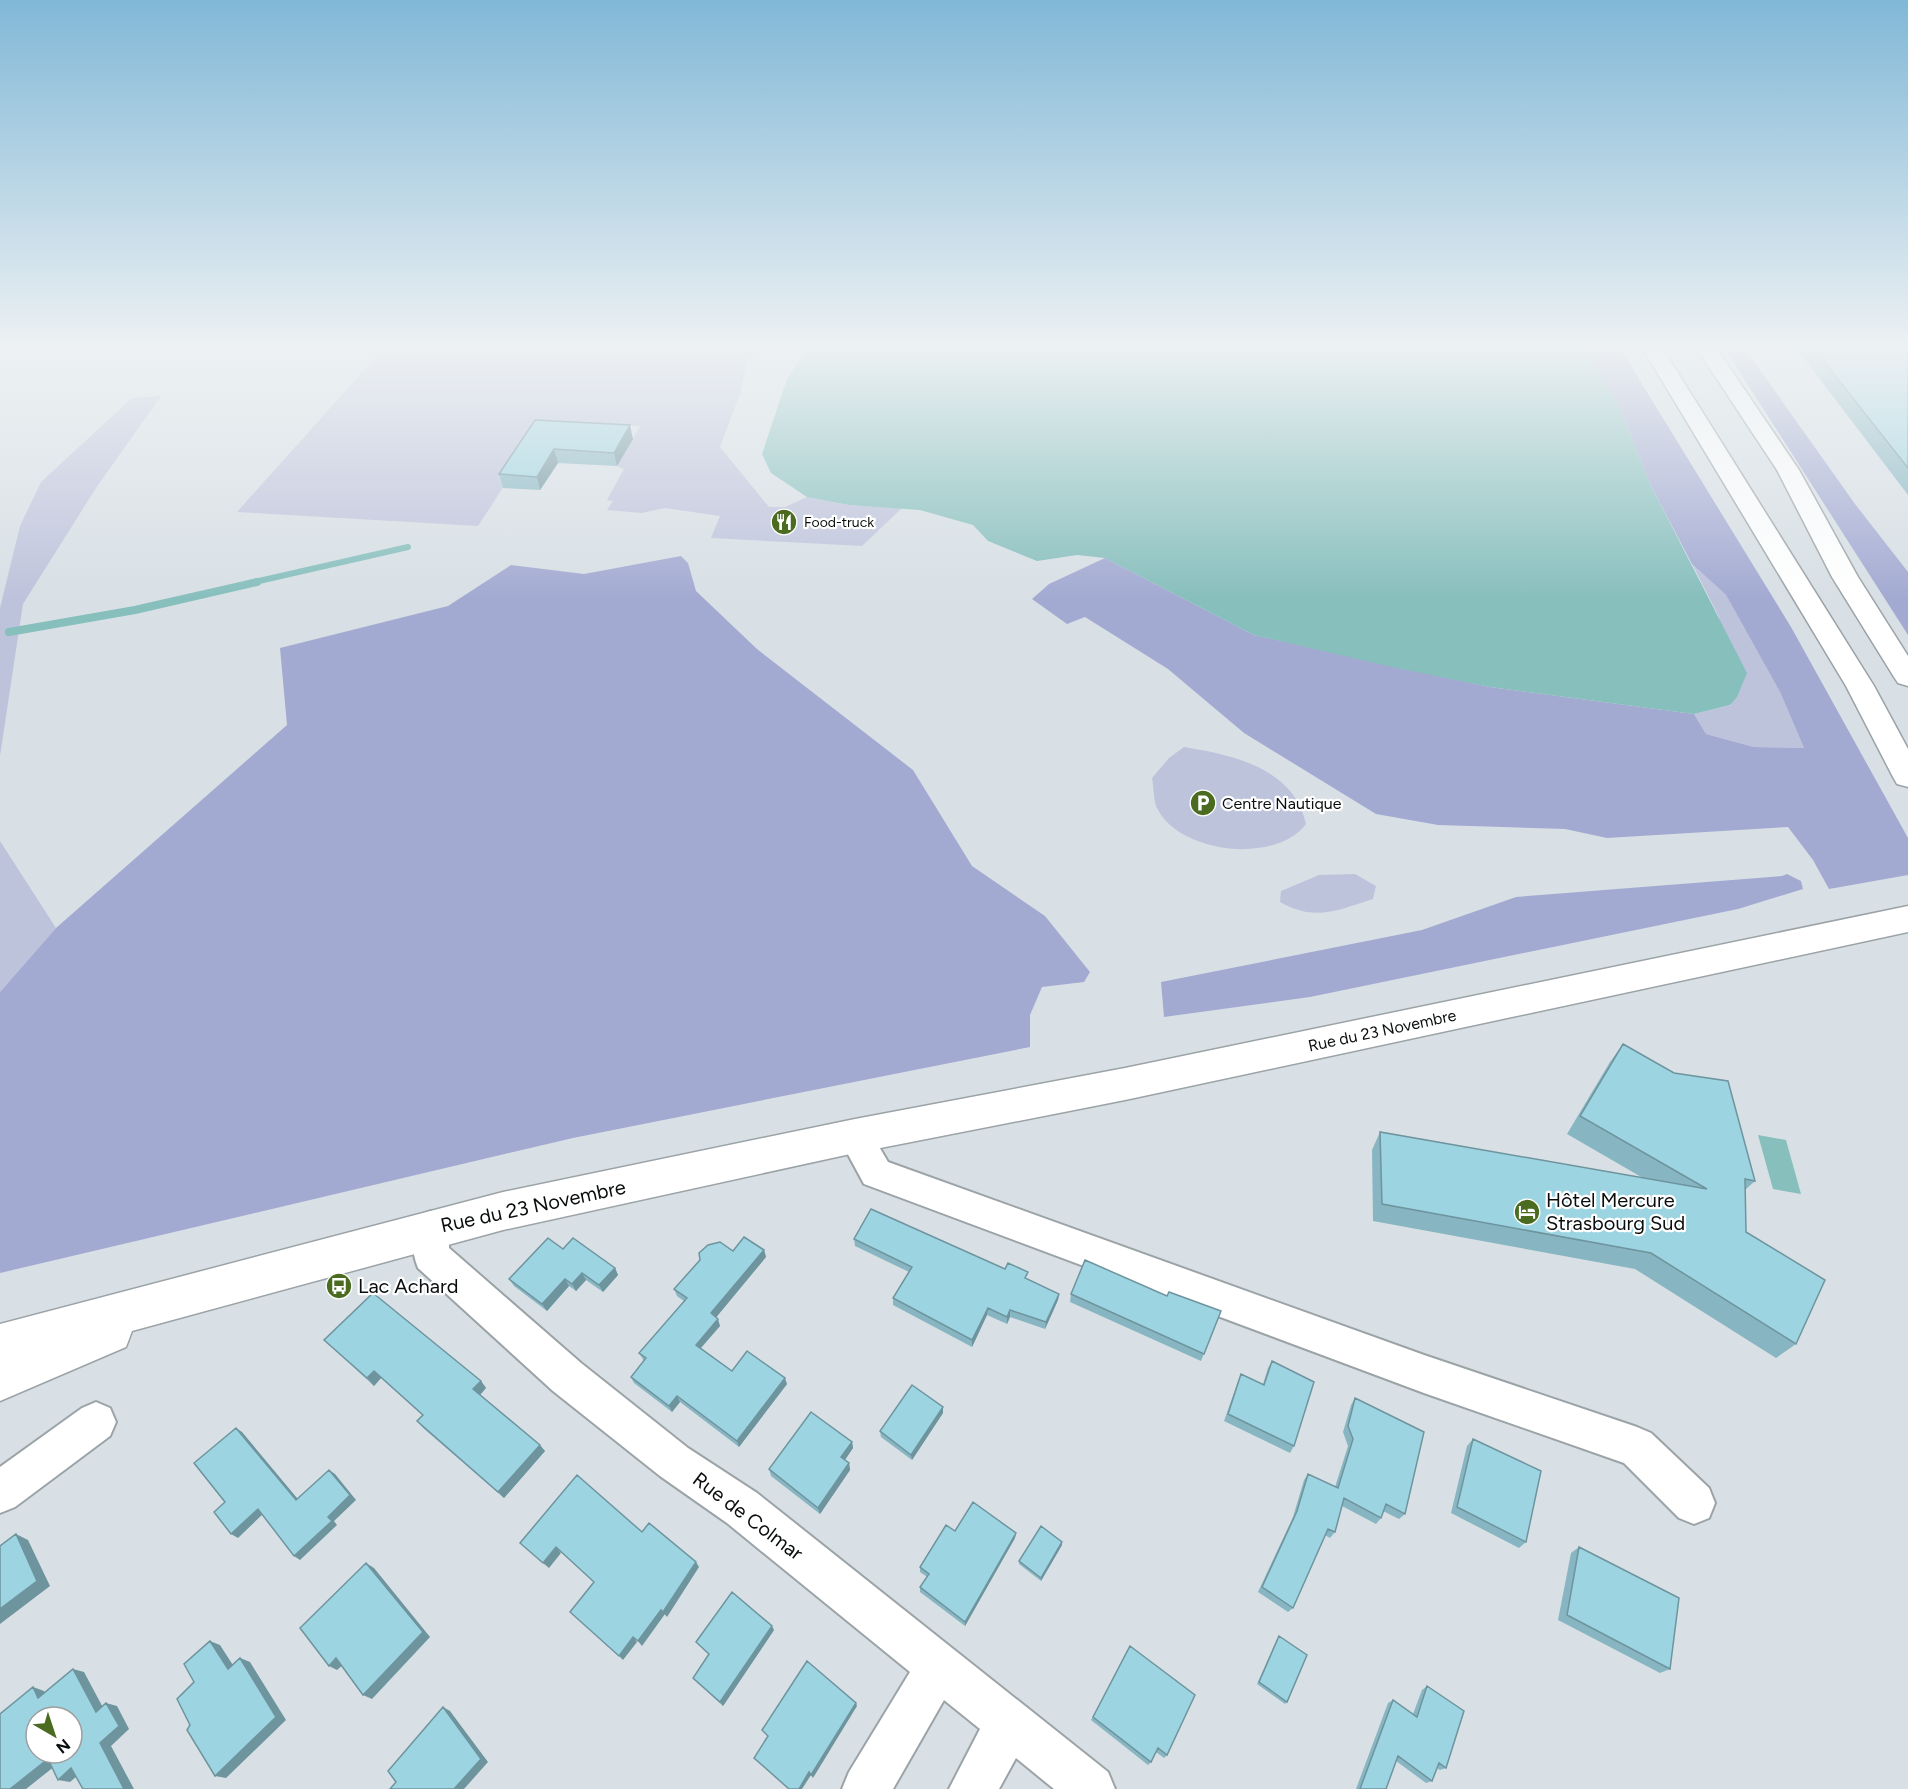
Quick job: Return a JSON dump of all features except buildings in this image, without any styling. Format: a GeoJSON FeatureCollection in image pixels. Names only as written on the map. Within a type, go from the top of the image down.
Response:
{"type":"FeatureCollection","features":[{"type":"Feature","properties":{"kind":"main road"},"geometry":{"type":"LineString","coordinates":[[1704,432],[1860,686],[1908,777]]}},
{"type":"Feature","properties":{"kind":"main road"},"geometry":{"type":"LineString","coordinates":[[1741,432],[1785,499],[1845,576]]}},
{"type":"Feature","properties":{"kind":"main road"},"geometry":{"type":"LineString","coordinates":[[1763,432],[1788,470],[1845,576],[1908,677]]}},
{"type":"Feature","properties":{"kind":"main road","name":"Rue du 23 Novembre"},"geometry":{"type":"LineString","coordinates":[[12,1337],[215,1288],[431,1228],[855,1136],[1125,1084],[1908,919]]}},
{"type":"Feature","properties":{"kind":"main road","name":"Rue du 23 Novembre"},"geometry":{"type":"LineString","coordinates":[[0,1379],[215,1288]]}},
{"type":"Feature","properties":{"kind":"street"},"geometry":{"type":"LineString","coordinates":[[855,1136],[876,1173],[1424,1374],[1637,1447],[1694,1503]]}},
{"type":"Feature","properties":{"kind":"street","name":"Rue de Colmar"},"geometry":{"type":"LineString","coordinates":[[431,1228],[430,1256],[506,1325],[674,1462],[742,1508],[1090,1789]]}},
{"type":"Feature","properties":{"kind":"street"},"geometry":{"type":"LineString","coordinates":[[0,1492],[96,1422]]}},
{"type":"Feature","properties":{"kind":"street"},"geometry":{"type":"LineString","coordinates":[[866,1789],[939,1666]]}},
{"type":"Feature","properties":{"kind":"street"},"geometry":{"type":"LineString","coordinates":[[974,1789],[1008,1724]]}},
{"type":"Feature","properties":{"kind":"shaded area"},"geometry":{"type":"Polygon","coordinates":[[[95,432],[135,432],[96,488],[23,604],[0,756],[0,608],[20,526],[41,482],[95,432]]]}},
{"type":"Feature","properties":{"kind":"shaded area"},"geometry":{"type":"Polygon","coordinates":[[[308,432],[539,432],[478,526],[237,512],[308,432]]]}},
{"type":"Feature","properties":{"kind":"shaded area"},"geometry":{"type":"Polygon","coordinates":[[[636,432],[725,432],[720,447],[769,507],[785,507],[807,497],[849,505],[902,508],[862,546],[711,538],[720,516],[665,508],[642,513],[607,510],[613,501],[607,500],[624,469],[617,466],[636,432]]]}},
{"type":"Feature","properties":{"kind":"shaded area"},"geometry":{"type":"Polygon","coordinates":[[[769,432],[1629,432],[1651,486],[1747,673],[1737,697],[1730,705],[1694,714],[1490,687],[1392,667],[1254,635],[1105,558],[1077,555],[1037,561],[988,541],[973,525],[920,510],[849,505],[807,497],[771,473],[762,454],[769,432]]]}},
{"type":"Feature","properties":{"kind":"shaded area"},"geometry":{"type":"Polygon","coordinates":[[[1629,432],[1672,432],[1791,627],[1908,838],[1908,875],[1829,889],[1813,860],[1788,827],[1607,838],[1565,829],[1438,825],[1376,814],[1244,733],[1168,669],[1085,617],[1067,624],[1032,599],[1049,584],[1105,558],[1254,635],[1490,687],[1694,714],[1706,734],[1754,747],[1804,748],[1780,692],[1726,595],[1692,564],[1651,486],[1629,432]]]}},
{"type":"Feature","properties":{"kind":"shaded area"},"geometry":{"type":"Polygon","coordinates":[[[1778,432],[1804,432],[1855,504],[1908,572],[1908,635],[1778,432]]]}},
{"type":"Feature","properties":{"kind":"shaded area"},"geometry":{"type":"Polygon","coordinates":[[[681,556],[688,563],[696,591],[757,649],[913,770],[972,866],[1045,916],[1090,972],[1084,982],[1042,987],[1030,1015],[1030,1047],[573,1138],[0,1273],[0,992],[56,928],[287,725],[280,648],[448,606],[511,565],[584,574],[681,556]]]}},
{"type":"Feature","properties":{"kind":"shaded area"},"geometry":{"type":"Polygon","coordinates":[[[1692,564],[1726,595],[1780,692],[1804,748],[1754,747],[1706,734],[1694,714],[1731,705],[1719,617],[1692,564]]]}},
{"type":"Feature","properties":{"kind":"shaded area"},"geometry":{"type":"Polygon","coordinates":[[[1184,747],[1241,760],[1275,777],[1289,789],[1299,805],[1306,824],[1292,837],[1274,845],[1252,849],[1230,849],[1207,844],[1187,836],[1170,825],[1156,807],[1152,778],[1169,758],[1184,747]]]}},
{"type":"Feature","properties":{"kind":"shaded area"},"geometry":{"type":"Polygon","coordinates":[[[0,841],[56,928],[0,992],[0,841]]]}},
{"type":"Feature","properties":{"kind":"shaded area"},"geometry":{"type":"Polygon","coordinates":[[[1355,874],[1376,886],[1373,899],[1337,910],[1316,913],[1304,912],[1280,902],[1281,891],[1319,875],[1355,874]]]}},
{"type":"Feature","properties":{"kind":"shaded area"},"geometry":{"type":"Polygon","coordinates":[[[1787,874],[1801,881],[1803,889],[1738,909],[1310,997],[1164,1017],[1161,982],[1422,930],[1516,897],[1787,874]]]}},
{"type":"Feature","properties":{"kind":"shaded area"},"geometry":{"type":"Polygon","coordinates":[[[1758,1135],[1786,1140],[1801,1194],[1773,1189],[1758,1135]]]}},
{"type":"Feature","properties":{"kind":"waterway"},"geometry":{"type":"LineString","coordinates":[[250,583],[408,547]]}},
{"type":"Feature","properties":{"kind":"waterway"},"geometry":{"type":"LineString","coordinates":[[9,632],[135,610],[257,582]]}},
{"type":"Feature","properties":{"kind":"place","name":"Food-truck"},"geometry":{"type":"Point","coordinates":[784,522]}},
{"type":"Feature","properties":{"kind":"place","name":"Centre Nautique"},"geometry":{"type":"Point","coordinates":[1203,803]}},
{"type":"Feature","properties":{"kind":"place","name":"Hôtel Mercure Strasbourg Sud"},"geometry":{"type":"Point","coordinates":[1527,1212]}},
{"type":"Feature","properties":{"kind":"place","name":"Lac Achard"},"geometry":{"type":"Point","coordinates":[339,1286]}}]}
